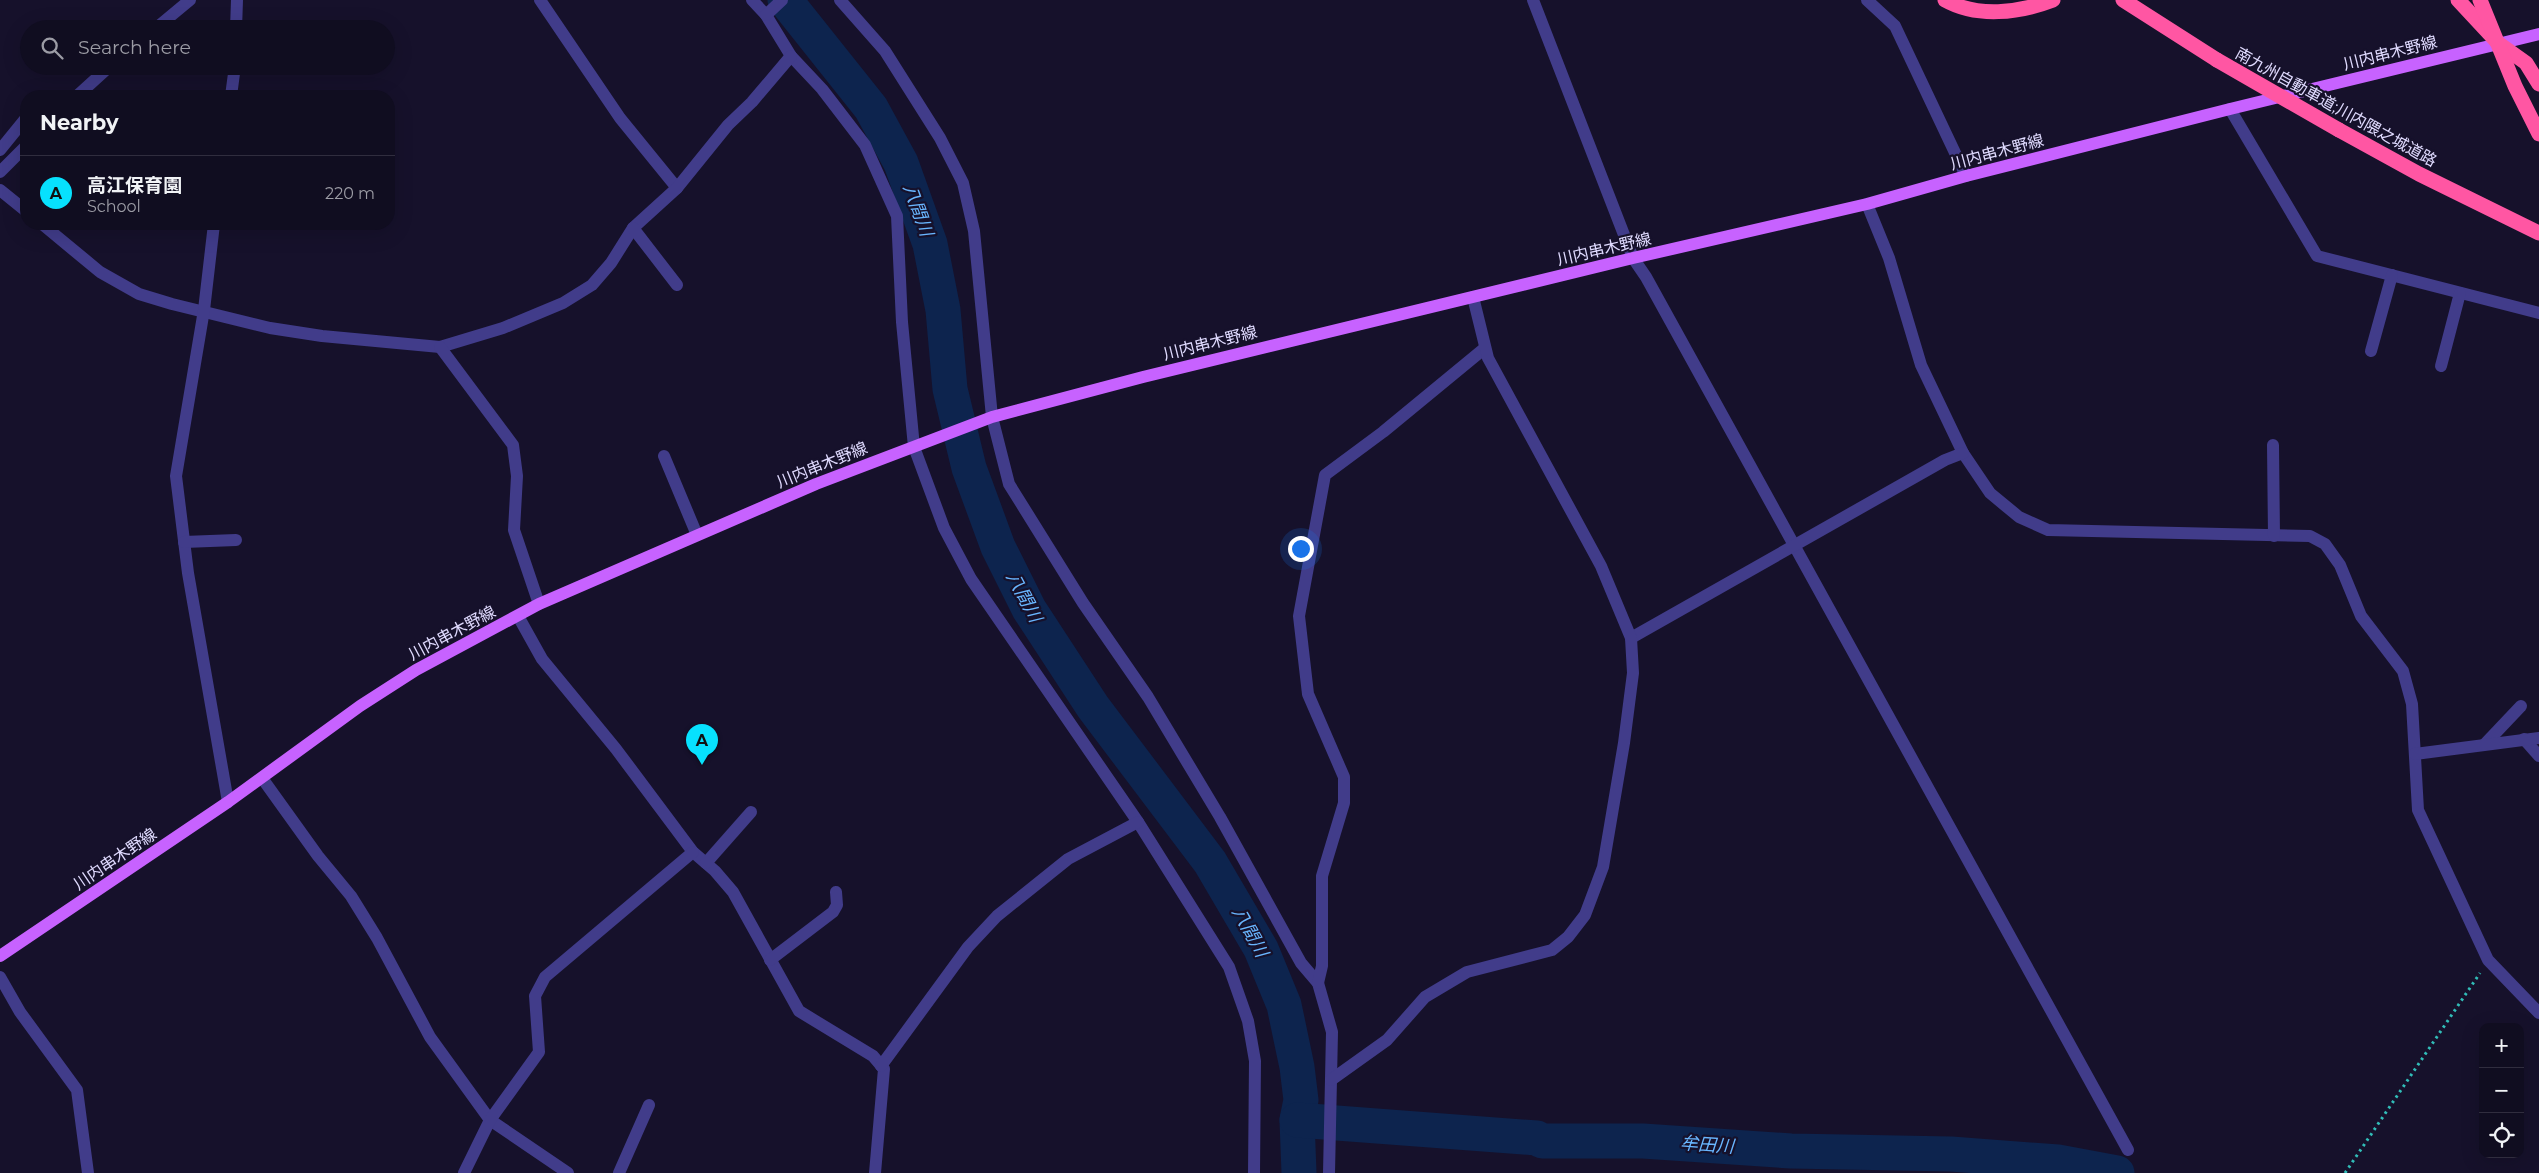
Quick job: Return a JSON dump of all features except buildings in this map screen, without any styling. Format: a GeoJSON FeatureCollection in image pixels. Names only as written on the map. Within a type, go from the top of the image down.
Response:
{"type":"FeatureCollection","features":[{"type":"Feature","properties":{"kind":"highway"},"geometry":{"type":"LineString","coordinates":[[1945,0],[1956,6],[2001,13],[2053,0]]}},
{"type":"Feature","properties":{"kind":"highway","name":"南九州自動車道;川内隈之城道路"},"geometry":{"type":"LineString","coordinates":[[2123,0],[2217,60],[2339,130],[2427,178],[2539,233]]}},
{"type":"Feature","properties":{"kind":"highway"},"geometry":{"type":"LineString","coordinates":[[2458,0],[2498,43],[2526,63],[2539,84]]}},
{"type":"Feature","properties":{"kind":"highway"},"geometry":{"type":"LineString","coordinates":[[2480,0],[2515,86],[2539,134]]}},
{"type":"Feature","properties":{"kind":"main road","name":"川内串木野線"},"geometry":{"type":"LineString","coordinates":[[0,956],[228,802],[360,706],[416,670],[539,604],[816,484],[992,417],[1143,376],[1633,258],[1867,204],[1966,176],[2230,109],[2539,34]]}},
{"type":"Feature","properties":{"kind":"street"},"geometry":{"type":"LineString","coordinates":[[166,20],[190,0]]}},
{"type":"Feature","properties":{"kind":"street"},"geometry":{"type":"LineString","coordinates":[[236,20],[237,0]]}},
{"type":"Feature","properties":{"kind":"street"},"geometry":{"type":"LineString","coordinates":[[540,0],[620,118],[677,188]]}},
{"type":"Feature","properties":{"kind":"street"},"geometry":{"type":"LineString","coordinates":[[752,0],[766,15],[791,56],[822,90],[865,145],[897,216],[902,322],[914,447],[944,528],[972,579],[1138,822],[1229,967],[1248,1021],[1255,1061],[1254,1173]]}},
{"type":"Feature","properties":{"kind":"street"},"geometry":{"type":"LineString","coordinates":[[766,15],[782,0]]}},
{"type":"Feature","properties":{"kind":"street"},"geometry":{"type":"LineString","coordinates":[[840,0],[886,51],[940,138],[963,182],[974,230],[992,417],[1009,484],[1083,602],[1148,697],[1220,817],[1301,963],[1318,983],[1332,1032],[1329,1173]]}},
{"type":"Feature","properties":{"kind":"street"},"geometry":{"type":"LineString","coordinates":[[1534,0],[1633,258],[1646,277],[1793,547],[2128,1150]]}},
{"type":"Feature","properties":{"kind":"street"},"geometry":{"type":"LineString","coordinates":[[1868,0],[1895,26],[1966,176]]}},
{"type":"Feature","properties":{"kind":"street"},"geometry":{"type":"LineString","coordinates":[[49,230],[100,272],[139,294],[172,304],[204,310],[270,328],[322,336],[440,347],[503,328],[564,303],[592,285],[611,263],[633,228],[677,188],[728,125],[752,102],[791,56]]}},
{"type":"Feature","properties":{"kind":"street"},"geometry":{"type":"LineString","coordinates":[[84,90],[100,75]]}},
{"type":"Feature","properties":{"kind":"street"},"geometry":{"type":"LineString","coordinates":[[233,90],[234,75]]}},
{"type":"Feature","properties":{"kind":"street"},"geometry":{"type":"LineString","coordinates":[[2230,109],[2317,256],[2539,313]]}},
{"type":"Feature","properties":{"kind":"street"},"geometry":{"type":"LineString","coordinates":[[0,150],[20,125]]}},
{"type":"Feature","properties":{"kind":"street"},"geometry":{"type":"LineString","coordinates":[[0,172],[20,152]]}},
{"type":"Feature","properties":{"kind":"street"},"geometry":{"type":"LineString","coordinates":[[0,190],[20,206]]}},
{"type":"Feature","properties":{"kind":"street"},"geometry":{"type":"LineString","coordinates":[[1867,204],[1889,258],[1921,365],[1964,453],[1990,493],[2019,517],[2048,530],[2310,536],[2326,544],[2340,565],[2361,616],[2403,670],[2412,704],[2418,810],[2488,960],[2539,1013]]}},
{"type":"Feature","properties":{"kind":"street"},"geometry":{"type":"LineString","coordinates":[[633,228],[677,285]]}},
{"type":"Feature","properties":{"kind":"street"},"geometry":{"type":"LineString","coordinates":[[213,230],[204,310],[176,476],[184,542],[228,802]]}},
{"type":"Feature","properties":{"kind":"street"},"geometry":{"type":"LineString","coordinates":[[2371,351],[2392,276]]}},
{"type":"Feature","properties":{"kind":"street"},"geometry":{"type":"LineString","coordinates":[[2441,366],[2460,293]]}},
{"type":"Feature","properties":{"kind":"street"},"geometry":{"type":"LineString","coordinates":[[1331,1080],[1387,1040],[1426,997],[1467,972],[1552,950],[1568,937],[1585,915],[1603,867],[1624,743],[1633,673],[1631,638],[1601,566],[1488,358],[1473,297]]}},
{"type":"Feature","properties":{"kind":"street"},"geometry":{"type":"LineString","coordinates":[[440,347],[513,445],[517,476],[514,530],[539,604]]}},
{"type":"Feature","properties":{"kind":"street"},"geometry":{"type":"LineString","coordinates":[[1318,983],[1322,966],[1322,876],[1344,803],[1344,777],[1308,694],[1299,616],[1309,552],[1325,475],[1384,432],[1485,348]]}},
{"type":"Feature","properties":{"kind":"street"},"geometry":{"type":"LineString","coordinates":[[2273,445],[2274,536]]}},
{"type":"Feature","properties":{"kind":"street"},"geometry":{"type":"LineString","coordinates":[[1631,638],[1945,460],[1964,453]]}},
{"type":"Feature","properties":{"kind":"street"},"geometry":{"type":"LineString","coordinates":[[664,456],[697,535]]}},
{"type":"Feature","properties":{"kind":"street"},"geometry":{"type":"LineString","coordinates":[[184,542],[236,540]]}},
{"type":"Feature","properties":{"kind":"street"},"geometry":{"type":"LineString","coordinates":[[518,616],[542,659],[616,749],[693,852],[733,892],[799,1011],[873,1056],[884,1069],[875,1173]]}},
{"type":"Feature","properties":{"kind":"street"},"geometry":{"type":"LineString","coordinates":[[2485,744],[2521,706]]}},
{"type":"Feature","properties":{"kind":"street"},"geometry":{"type":"LineString","coordinates":[[2415,754],[2539,738]]}},
{"type":"Feature","properties":{"kind":"street"},"geometry":{"type":"LineString","coordinates":[[2524,739],[2539,756]]}},
{"type":"Feature","properties":{"kind":"street"},"geometry":{"type":"LineString","coordinates":[[262,778],[318,856],[351,896],[377,938],[430,1037],[490,1120],[568,1173]]}},
{"type":"Feature","properties":{"kind":"street"},"geometry":{"type":"LineString","coordinates":[[706,863],[751,812]]}},
{"type":"Feature","properties":{"kind":"street"},"geometry":{"type":"LineString","coordinates":[[881,1066],[968,947],[997,916],[1068,859],[1138,822]]}},
{"type":"Feature","properties":{"kind":"street"},"geometry":{"type":"LineString","coordinates":[[464,1173],[490,1120],[539,1052],[535,996],[545,977],[693,852]]}},
{"type":"Feature","properties":{"kind":"street"},"geometry":{"type":"LineString","coordinates":[[770,960],[833,912],[837,905],[836,892]]}},
{"type":"Feature","properties":{"kind":"street"},"geometry":{"type":"LineString","coordinates":[[0,977],[20,1012],[77,1090],[88,1173]]}},
{"type":"Feature","properties":{"kind":"street"},"geometry":{"type":"LineString","coordinates":[[619,1173],[649,1105]]}},
{"type":"Feature","properties":{"kind":"path"},"geometry":{"type":"LineString","coordinates":[[2345,1173],[2488,960]]}},
{"type":"Feature","properties":{"kind":"waterway","name":"八間川"},"geometry":{"type":"LineString","coordinates":[[785,0],[871,108],[901,163],[930,244],[943,310],[950,389],[969,468],[998,547],[1029,609],[1093,707],[1210,862],[1261,949],[1284,1005],[1297,1067],[1301,1100],[1297,1120],[1299,1173]]}},
{"type":"Feature","properties":{"kind":"waterway","name":"牟田川"},"geometry":{"type":"LineString","coordinates":[[1297,1120],[1537,1138],[1542,1141],[1643,1141],[1791,1151],[1951,1154],[2058,1162],[2117,1173]]}},
{"type":"Feature","properties":{"kind":"place","name":"高江保育園"},"geometry":{"type":"Point","coordinates":[702,765]}}]}
